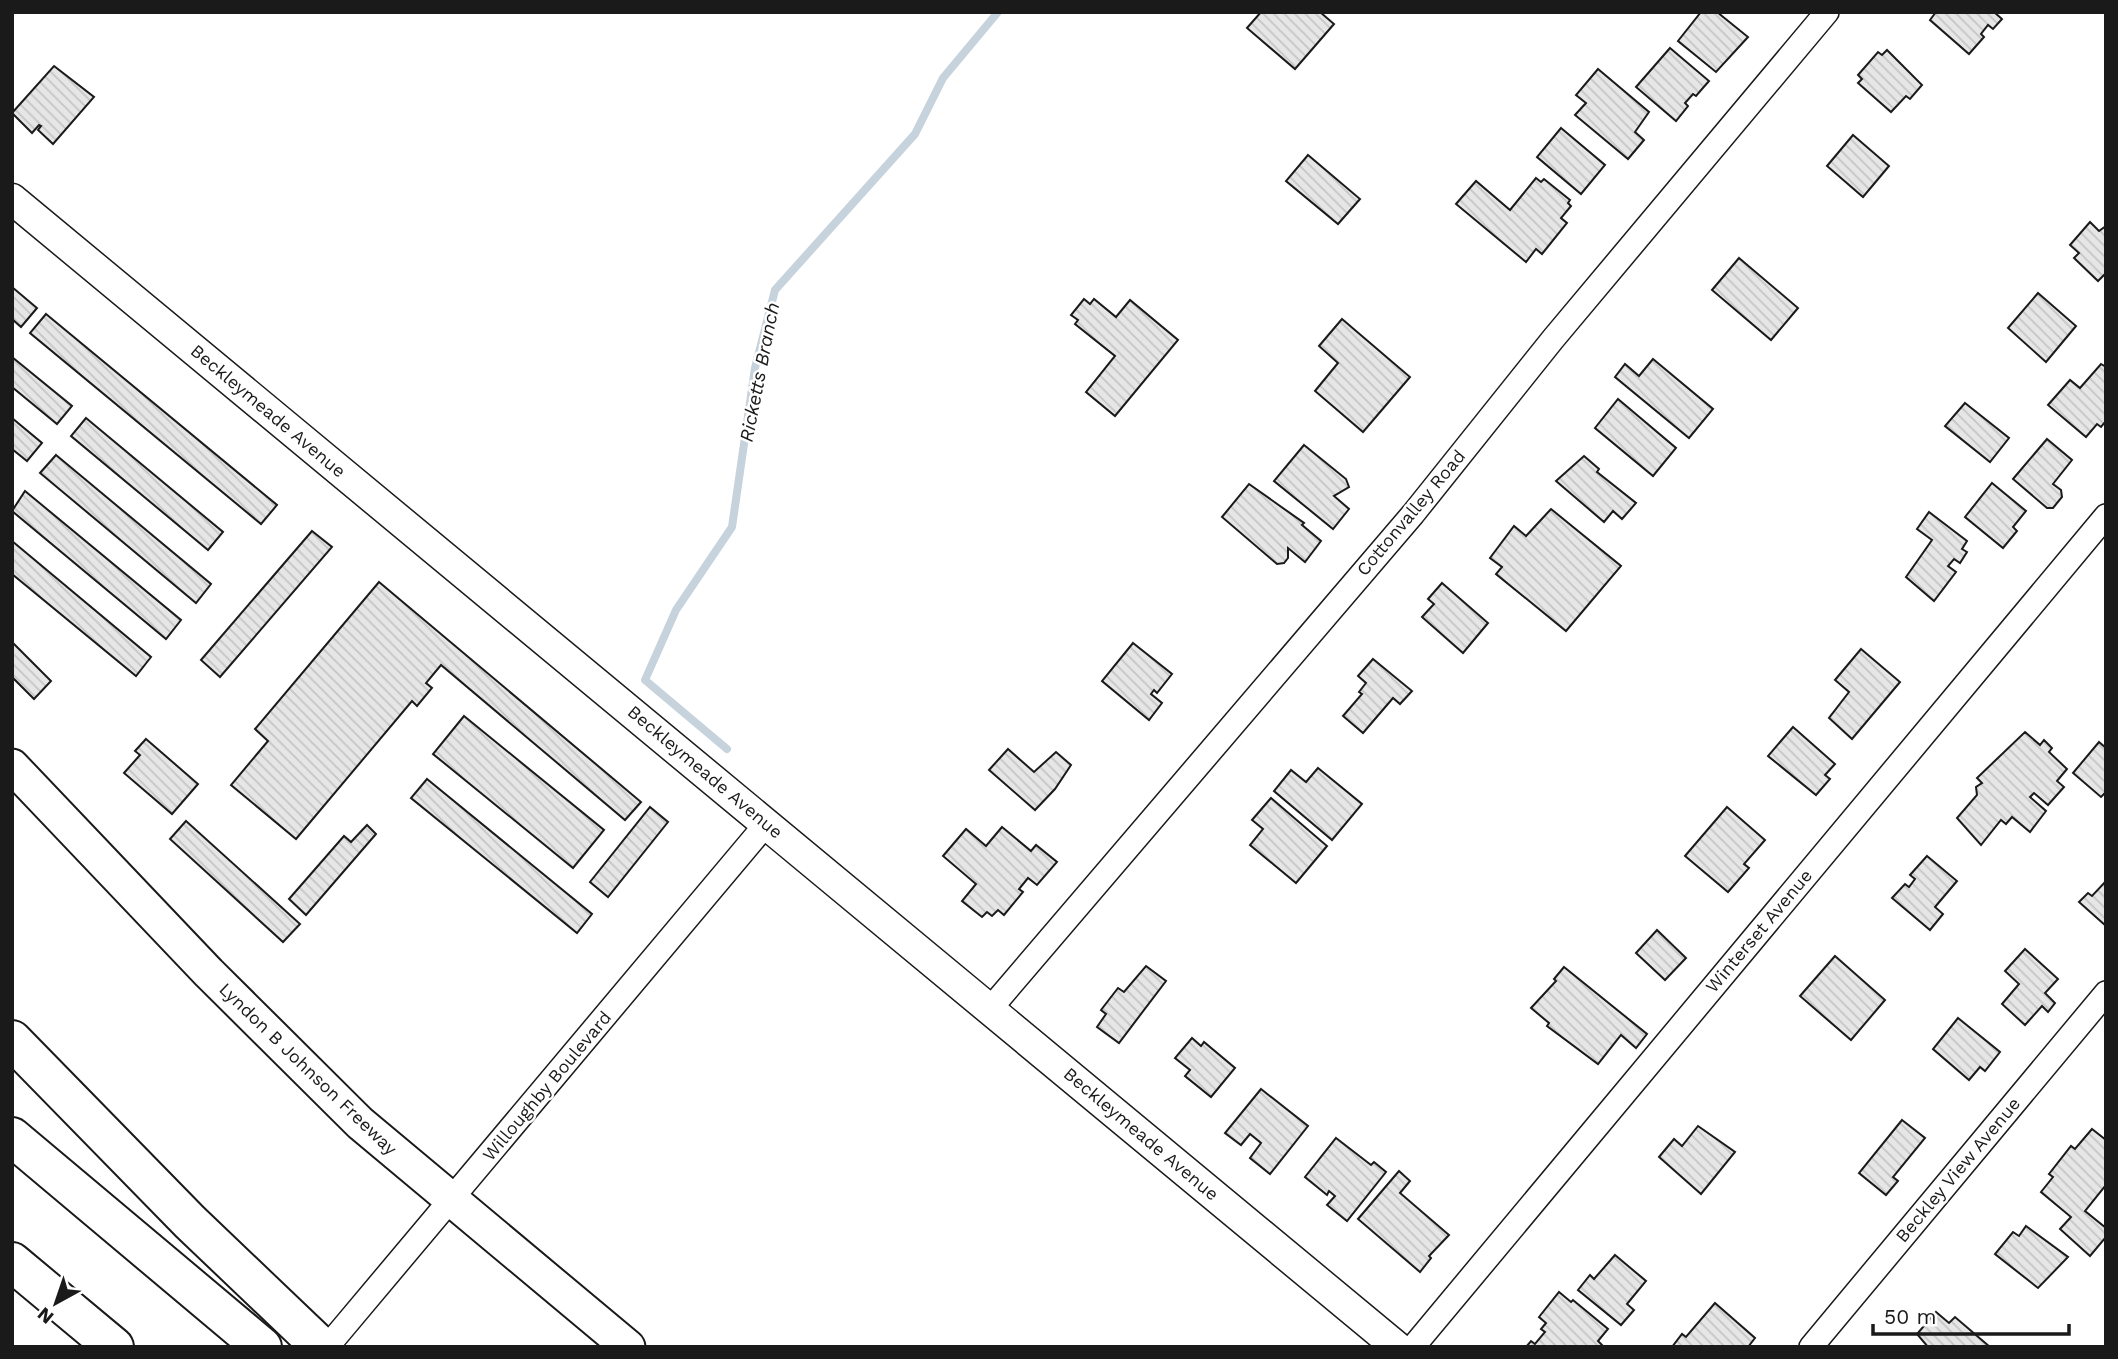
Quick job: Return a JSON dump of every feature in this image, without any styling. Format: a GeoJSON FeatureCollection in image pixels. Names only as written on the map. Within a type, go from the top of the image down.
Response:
{"type":"FeatureCollection","features":[{"type":"Feature","properties":{"kind":"highway"},"geometry":{"type":"LineString","coordinates":[[12,1040],[321,1347]]}},
{"type":"Feature","properties":{"kind":"highway"},"geometry":{"type":"LineString","coordinates":[[12,1137],[262,1347]]}},
{"type":"Feature","properties":{"kind":"highway"},"geometry":{"type":"LineString","coordinates":[[12,1264],[114,1347]]}},
{"type":"Feature","properties":{"kind":"main road","name":"Lyndon B Johnson Freeway"},"geometry":{"type":"LineString","coordinates":[[12,766],[209,973],[360,1124],[628,1347]]}},
{"type":"Feature","properties":{"kind":"street","name":"Cottonvalley Road"},"geometry":{"type":"LineString","coordinates":[[990,1009],[1413,514],[1553,339],[1826,12]]}},
{"type":"Feature","properties":{"kind":"street","name":"Beckleymeade Avenue"},"geometry":{"type":"LineString","coordinates":[[12,199],[1397,1347]]}},
{"type":"Feature","properties":{"kind":"street","name":"Winterset Avenue"},"geometry":{"type":"LineString","coordinates":[[1413,1347],[2106,516]]}},
{"type":"Feature","properties":{"kind":"street","name":"Willoughby Boulevard"},"geometry":{"type":"LineString","coordinates":[[327,1347],[767,823]]}},
{"type":"Feature","properties":{"kind":"street","name":"Beckley View Avenue"},"geometry":{"type":"LineString","coordinates":[[1811,1347],[2106,993]]}},
{"type":"Feature","properties":{"kind":"building"},"geometry":{"type":"Polygon","coordinates":[[[1261,12],[1320,12],[1334,24],[1295,69],[1247,28],[1261,12]]]}},
{"type":"Feature","properties":{"kind":"building"},"geometry":{"type":"Polygon","coordinates":[[[1701,12],[1717,12],[1748,37],[1716,72],[1678,41],[1701,12]]]}},
{"type":"Feature","properties":{"kind":"building"},"geometry":{"type":"Polygon","coordinates":[[[1936,12],[1994,12],[2002,19],[1993,29],[1988,25],[1981,34],[1984,37],[1969,54],[1930,20],[1936,12]]]}},
{"type":"Feature","properties":{"kind":"building"},"geometry":{"type":"Polygon","coordinates":[[[1670,48],[1709,81],[1696,96],[1693,94],[1685,103],[1688,106],[1676,121],[1636,87],[1670,48]]]}},
{"type":"Feature","properties":{"kind":"building"},"geometry":{"type":"Polygon","coordinates":[[[1887,50],[1922,85],[1910,99],[1906,96],[1891,112],[1858,83],[1862,79],[1858,75],[1878,52],[1882,55],[1887,50]]]}},
{"type":"Feature","properties":{"kind":"building"},"geometry":{"type":"Polygon","coordinates":[[[54,66],[94,97],[53,144],[38,130],[41,126],[32,133],[12,113],[54,66]]]}},
{"type":"Feature","properties":{"kind":"building"},"geometry":{"type":"Polygon","coordinates":[[[1598,69],[1649,112],[1635,132],[1644,140],[1628,159],[1575,115],[1586,103],[1576,95],[1598,69]]]}},
{"type":"Feature","properties":{"kind":"building"},"geometry":{"type":"Polygon","coordinates":[[[1561,128],[1605,165],[1581,194],[1537,157],[1561,128]]]}},
{"type":"Feature","properties":{"kind":"building"},"geometry":{"type":"Polygon","coordinates":[[[1853,135],[1889,166],[1863,197],[1827,166],[1853,135]]]}},
{"type":"Feature","properties":{"kind":"building"},"geometry":{"type":"Polygon","coordinates":[[[1308,155],[1360,199],[1338,224],[1286,181],[1308,155]]]}},
{"type":"Feature","properties":{"kind":"building"},"geometry":{"type":"Polygon","coordinates":[[[1536,178],[1541,182],[1544,179],[1570,200],[1568,203],[1571,206],[1561,218],[1567,223],[1542,254],[1536,249],[1526,262],[1456,204],[1476,181],[1510,210],[1536,178]]]}},
{"type":"Feature","properties":{"kind":"building"},"geometry":{"type":"Polygon","coordinates":[[[2090,222],[2099,231],[2106,226],[2106,273],[2098,281],[2074,258],[2079,253],[2070,245],[2090,222]]]}},
{"type":"Feature","properties":{"kind":"building"},"geometry":{"type":"Polygon","coordinates":[[[1739,258],[1798,308],[1771,340],[1712,290],[1739,258]]]}},
{"type":"Feature","properties":{"kind":"building"},"geometry":{"type":"Polygon","coordinates":[[[12,287],[37,308],[21,327],[12,319],[12,287]]]}},
{"type":"Feature","properties":{"kind":"building"},"geometry":{"type":"Polygon","coordinates":[[[2038,293],[2076,326],[2046,362],[2008,328],[2038,293]]]}},
{"type":"Feature","properties":{"kind":"building"},"geometry":{"type":"Polygon","coordinates":[[[1084,299],[1090,304],[1094,299],[1116,317],[1130,300],[1178,340],[1115,416],[1086,392],[1115,356],[1075,324],[1078,320],[1071,315],[1084,299]]]}},
{"type":"Feature","properties":{"kind":"building"},"geometry":{"type":"Polygon","coordinates":[[[46,314],[277,505],[261,524],[30,333],[46,314]]]}},
{"type":"Feature","properties":{"kind":"building"},"geometry":{"type":"Polygon","coordinates":[[[1342,319],[1410,377],[1363,432],[1315,391],[1338,363],[1319,346],[1342,319]]]}},
{"type":"Feature","properties":{"kind":"building"},"geometry":{"type":"Polygon","coordinates":[[[12,357],[72,406],[57,424],[12,387],[12,357]]]}},
{"type":"Feature","properties":{"kind":"building"},"geometry":{"type":"Polygon","coordinates":[[[1653,359],[1713,409],[1689,438],[1615,377],[1625,364],[1639,376],[1653,359]]]}},
{"type":"Feature","properties":{"kind":"building"},"geometry":{"type":"Polygon","coordinates":[[[2101,364],[2106,367],[2106,421],[2101,427],[2097,424],[2086,437],[2048,405],[2070,380],[2080,388],[2101,364]]]}},
{"type":"Feature","properties":{"kind":"building"},"geometry":{"type":"Polygon","coordinates":[[[1618,399],[1676,448],[1653,476],[1595,428],[1618,399]]]}},
{"type":"Feature","properties":{"kind":"building"},"geometry":{"type":"Polygon","coordinates":[[[1965,403],[2009,438],[1990,462],[1945,426],[1965,403]]]}},
{"type":"Feature","properties":{"kind":"building"},"geometry":{"type":"Polygon","coordinates":[[[12,418],[42,443],[27,461],[12,449],[12,418]]]}},
{"type":"Feature","properties":{"kind":"building"},"geometry":{"type":"Polygon","coordinates":[[[86,418],[223,532],[208,550],[71,436],[86,418]]]}},
{"type":"Feature","properties":{"kind":"building"},"geometry":{"type":"Polygon","coordinates":[[[2047,439],[2072,460],[2053,484],[2061,490],[2062,497],[2053,508],[2047,508],[2013,479],[2047,439]]]}},
{"type":"Feature","properties":{"kind":"building"},"geometry":{"type":"Polygon","coordinates":[[[1304,445],[1346,479],[1349,487],[1334,496],[1349,509],[1333,529],[1274,481],[1304,445]]]}},
{"type":"Feature","properties":{"kind":"building"},"geometry":{"type":"Polygon","coordinates":[[[56,455],[211,584],[196,603],[40,473],[56,455]]]}},
{"type":"Feature","properties":{"kind":"building"},"geometry":{"type":"Polygon","coordinates":[[[1584,456],[1599,469],[1597,472],[1636,503],[1622,519],[1613,511],[1604,522],[1556,481],[1584,456]]]}},
{"type":"Feature","properties":{"kind":"building"},"geometry":{"type":"Polygon","coordinates":[[[1992,483],[2026,511],[2013,527],[2017,531],[2003,548],[1965,517],[1992,483]]]}},
{"type":"Feature","properties":{"kind":"building"},"geometry":{"type":"Polygon","coordinates":[[[1249,484],[1304,523],[1302,525],[1321,541],[1305,562],[1288,548],[1288,558],[1284,563],[1277,564],[1222,517],[1249,484]]]}},
{"type":"Feature","properties":{"kind":"building"},"geometry":{"type":"Polygon","coordinates":[[[25,491],[181,620],[166,639],[12,511],[25,491]]]}},
{"type":"Feature","properties":{"kind":"building"},"geometry":{"type":"Polygon","coordinates":[[[1551,509],[1621,566],[1566,631],[1496,574],[1502,567],[1490,558],[1514,526],[1526,536],[1551,509]]]}},
{"type":"Feature","properties":{"kind":"building"},"geometry":{"type":"Polygon","coordinates":[[[1929,512],[1967,541],[1962,549],[1967,552],[1960,563],[1954,559],[1948,566],[1956,572],[1934,601],[1906,577],[1932,540],[1917,529],[1929,512]]]}},
{"type":"Feature","properties":{"kind":"building"},"geometry":{"type":"Polygon","coordinates":[[[312,531],[332,547],[220,677],[201,660],[312,531]]]}},
{"type":"Feature","properties":{"kind":"building"},"geometry":{"type":"Polygon","coordinates":[[[12,541],[151,657],[136,676],[12,574],[12,541]]]}},
{"type":"Feature","properties":{"kind":"building"},"geometry":{"type":"Polygon","coordinates":[[[379,582],[641,802],[625,820],[441,665],[426,683],[432,688],[417,706],[412,701],[296,839],[231,785],[268,741],[255,729],[379,582]]]}},
{"type":"Feature","properties":{"kind":"building"},"geometry":{"type":"Polygon","coordinates":[[[1442,583],[1488,623],[1463,653],[1422,617],[1434,604],[1428,599],[1442,583]]]}},
{"type":"Feature","properties":{"kind":"building"},"geometry":{"type":"Polygon","coordinates":[[[12,642],[51,681],[34,699],[12,677],[12,642]]]}},
{"type":"Feature","properties":{"kind":"building"},"geometry":{"type":"Polygon","coordinates":[[[1133,643],[1172,674],[1157,693],[1154,690],[1151,694],[1162,703],[1149,720],[1102,681],[1133,643]]]}},
{"type":"Feature","properties":{"kind":"building"},"geometry":{"type":"Polygon","coordinates":[[[1861,649],[1900,682],[1852,739],[1829,718],[1849,692],[1835,680],[1861,649]]]}},
{"type":"Feature","properties":{"kind":"building"},"geometry":{"type":"Polygon","coordinates":[[[1373,659],[1412,691],[1400,704],[1393,698],[1363,733],[1343,716],[1362,694],[1359,692],[1366,683],[1358,676],[1373,659]]]}},
{"type":"Feature","properties":{"kind":"building"},"geometry":{"type":"Polygon","coordinates":[[[464,716],[604,830],[573,868],[433,754],[464,716]]]}},
{"type":"Feature","properties":{"kind":"building"},"geometry":{"type":"Polygon","coordinates":[[[1793,727],[1835,764],[1825,775],[1830,779],[1816,795],[1768,756],[1793,727]]]}},
{"type":"Feature","properties":{"kind":"building"},"geometry":{"type":"Polygon","coordinates":[[[2025,732],[2040,745],[2044,740],[2052,748],[2049,752],[2067,769],[2057,781],[2064,787],[2048,805],[2034,793],[2030,797],[2046,811],[2030,832],[2012,817],[2006,824],[2001,820],[1981,845],[1957,818],[1977,795],[1976,787],[1982,783],[1977,778],[2025,732]]]}},
{"type":"Feature","properties":{"kind":"building"},"geometry":{"type":"Polygon","coordinates":[[[146,739],[198,784],[172,814],[124,773],[140,755],[135,751],[146,739]]]}},
{"type":"Feature","properties":{"kind":"building"},"geometry":{"type":"Polygon","coordinates":[[[2099,742],[2106,748],[2106,792],[2101,797],[2073,773],[2099,742]]]}},
{"type":"Feature","properties":{"kind":"building"},"geometry":{"type":"Polygon","coordinates":[[[1008,749],[1034,772],[1056,752],[1071,765],[1055,789],[1035,810],[989,770],[1008,749]]]}},
{"type":"Feature","properties":{"kind":"building"},"geometry":{"type":"Polygon","coordinates":[[[1318,768],[1362,804],[1332,840],[1274,791],[1291,770],[1306,782],[1318,768]]]}},
{"type":"Feature","properties":{"kind":"building"},"geometry":{"type":"Polygon","coordinates":[[[427,779],[592,914],[577,933],[411,798],[427,779]]]}},
{"type":"Feature","properties":{"kind":"building"},"geometry":{"type":"Polygon","coordinates":[[[1271,798],[1327,846],[1296,883],[1250,845],[1263,829],[1252,820],[1271,798]]]}},
{"type":"Feature","properties":{"kind":"building"},"geometry":{"type":"Polygon","coordinates":[[[650,807],[668,822],[608,897],[590,882],[650,807]]]}},
{"type":"Feature","properties":{"kind":"building"},"geometry":{"type":"Polygon","coordinates":[[[1727,807],[1765,840],[1744,864],[1749,868],[1728,892],[1685,856],[1727,807]]]}},
{"type":"Feature","properties":{"kind":"building"},"geometry":{"type":"Polygon","coordinates":[[[186,821],[300,924],[283,942],[170,839],[186,821]]]}},
{"type":"Feature","properties":{"kind":"building"},"geometry":{"type":"Polygon","coordinates":[[[367,825],[376,834],[306,915],[289,899],[344,836],[351,842],[367,825]]]}},
{"type":"Feature","properties":{"kind":"building"},"geometry":{"type":"Polygon","coordinates":[[[1002,827],[1031,851],[1036,845],[1057,862],[1037,885],[1028,878],[1019,889],[1023,892],[1004,915],[998,910],[992,916],[987,912],[982,917],[962,901],[976,884],[943,856],[966,829],[986,846],[1002,827]]]}},
{"type":"Feature","properties":{"kind":"building"},"geometry":{"type":"Polygon","coordinates":[[[1927,856],[1957,881],[1935,907],[1943,914],[1930,930],[1892,898],[1905,884],[1909,887],[1915,879],[1910,875],[1927,856]]]}},
{"type":"Feature","properties":{"kind":"building"},"geometry":{"type":"Polygon","coordinates":[[[2106,881],[2106,926],[2079,902],[2088,893],[2092,896],[2106,881]]]}},
{"type":"Feature","properties":{"kind":"building"},"geometry":{"type":"Polygon","coordinates":[[[1657,930],[1686,958],[1665,980],[1636,953],[1657,930]]]}},
{"type":"Feature","properties":{"kind":"building"},"geometry":{"type":"Polygon","coordinates":[[[2025,949],[2058,979],[2045,993],[2055,1003],[2048,1012],[2042,1006],[2025,1025],[2002,1004],[2019,984],[2005,971],[2025,949]]]}},
{"type":"Feature","properties":{"kind":"building"},"geometry":{"type":"Polygon","coordinates":[[[1835,956],[1885,1000],[1851,1040],[1800,996],[1835,956]]]}},
{"type":"Feature","properties":{"kind":"building"},"geometry":{"type":"Polygon","coordinates":[[[1146,966],[1166,981],[1119,1043],[1097,1027],[1106,1014],[1101,1010],[1118,988],[1124,992],[1146,966]]]}},
{"type":"Feature","properties":{"kind":"building"},"geometry":{"type":"Polygon","coordinates":[[[1564,967],[1647,1034],[1636,1048],[1621,1035],[1598,1064],[1547,1026],[1549,1023],[1531,1008],[1556,981],[1554,979],[1564,967]]]}},
{"type":"Feature","properties":{"kind":"building"},"geometry":{"type":"Polygon","coordinates":[[[1958,1018],[2000,1052],[1985,1071],[1980,1067],[1969,1080],[1933,1049],[1958,1018]]]}},
{"type":"Feature","properties":{"kind":"building"},"geometry":{"type":"Polygon","coordinates":[[[1192,1038],[1201,1046],[1204,1042],[1235,1068],[1211,1097],[1185,1076],[1190,1070],[1175,1058],[1192,1038]]]}},
{"type":"Feature","properties":{"kind":"building"},"geometry":{"type":"Polygon","coordinates":[[[1261,1089],[1308,1126],[1270,1174],[1250,1158],[1261,1143],[1250,1134],[1241,1145],[1225,1133],[1261,1089]]]}},
{"type":"Feature","properties":{"kind":"building"},"geometry":{"type":"Polygon","coordinates":[[[1902,1120],[1925,1138],[1893,1177],[1898,1181],[1886,1195],[1859,1173],[1902,1120]]]}},
{"type":"Feature","properties":{"kind":"building"},"geometry":{"type":"Polygon","coordinates":[[[1698,1126],[1735,1152],[1701,1194],[1659,1157],[1674,1139],[1682,1146],[1698,1126]]]}},
{"type":"Feature","properties":{"kind":"building"},"geometry":{"type":"Polygon","coordinates":[[[2092,1129],[2106,1140],[2106,1185],[2085,1211],[2106,1228],[2106,1237],[2090,1256],[2060,1229],[2071,1217],[2041,1192],[2053,1177],[2049,1174],[2071,1146],[2075,1149],[2092,1129]]]}},
{"type":"Feature","properties":{"kind":"building"},"geometry":{"type":"Polygon","coordinates":[[[1336,1138],[1371,1165],[1374,1162],[1386,1172],[1347,1221],[1327,1205],[1335,1196],[1329,1191],[1327,1195],[1305,1177],[1336,1138]]]}},
{"type":"Feature","properties":{"kind":"building"},"geometry":{"type":"Polygon","coordinates":[[[1399,1171],[1410,1181],[1400,1193],[1449,1235],[1429,1256],[1431,1258],[1420,1272],[1358,1219],[1399,1171]]]}},
{"type":"Feature","properties":{"kind":"building"},"geometry":{"type":"Polygon","coordinates":[[[2026,1226],[2068,1257],[2038,1288],[1995,1254],[2013,1232],[2019,1236],[2026,1226]]]}},
{"type":"Feature","properties":{"kind":"building"},"geometry":{"type":"Polygon","coordinates":[[[1615,1255],[1646,1281],[1627,1304],[1634,1310],[1621,1325],[1578,1290],[1590,1275],[1594,1279],[1615,1255]]]}},
{"type":"Feature","properties":{"kind":"building"},"geometry":{"type":"Polygon","coordinates":[[[1559,1292],[1608,1329],[1598,1341],[1604,1347],[1526,1347],[1531,1341],[1535,1344],[1545,1332],[1541,1329],[1546,1323],[1539,1317],[1559,1292]]]}},
{"type":"Feature","properties":{"kind":"building"},"geometry":{"type":"Polygon","coordinates":[[[1715,1303],[1755,1338],[1748,1347],[1672,1347],[1682,1334],[1686,1337],[1715,1303]]]}},
{"type":"Feature","properties":{"kind":"building"},"geometry":{"type":"Polygon","coordinates":[[[1936,1312],[1949,1323],[1955,1317],[1990,1347],[1928,1347],[1917,1334],[1936,1312]]]}},
{"type":"Feature","properties":{"kind":"waterway","name":"Ricketts Branch"},"geometry":{"type":"LineString","coordinates":[[727,749],[645,680],[676,610],[732,527],[755,368],[775,290],[915,134],[943,78],[998,12]]}}]}
